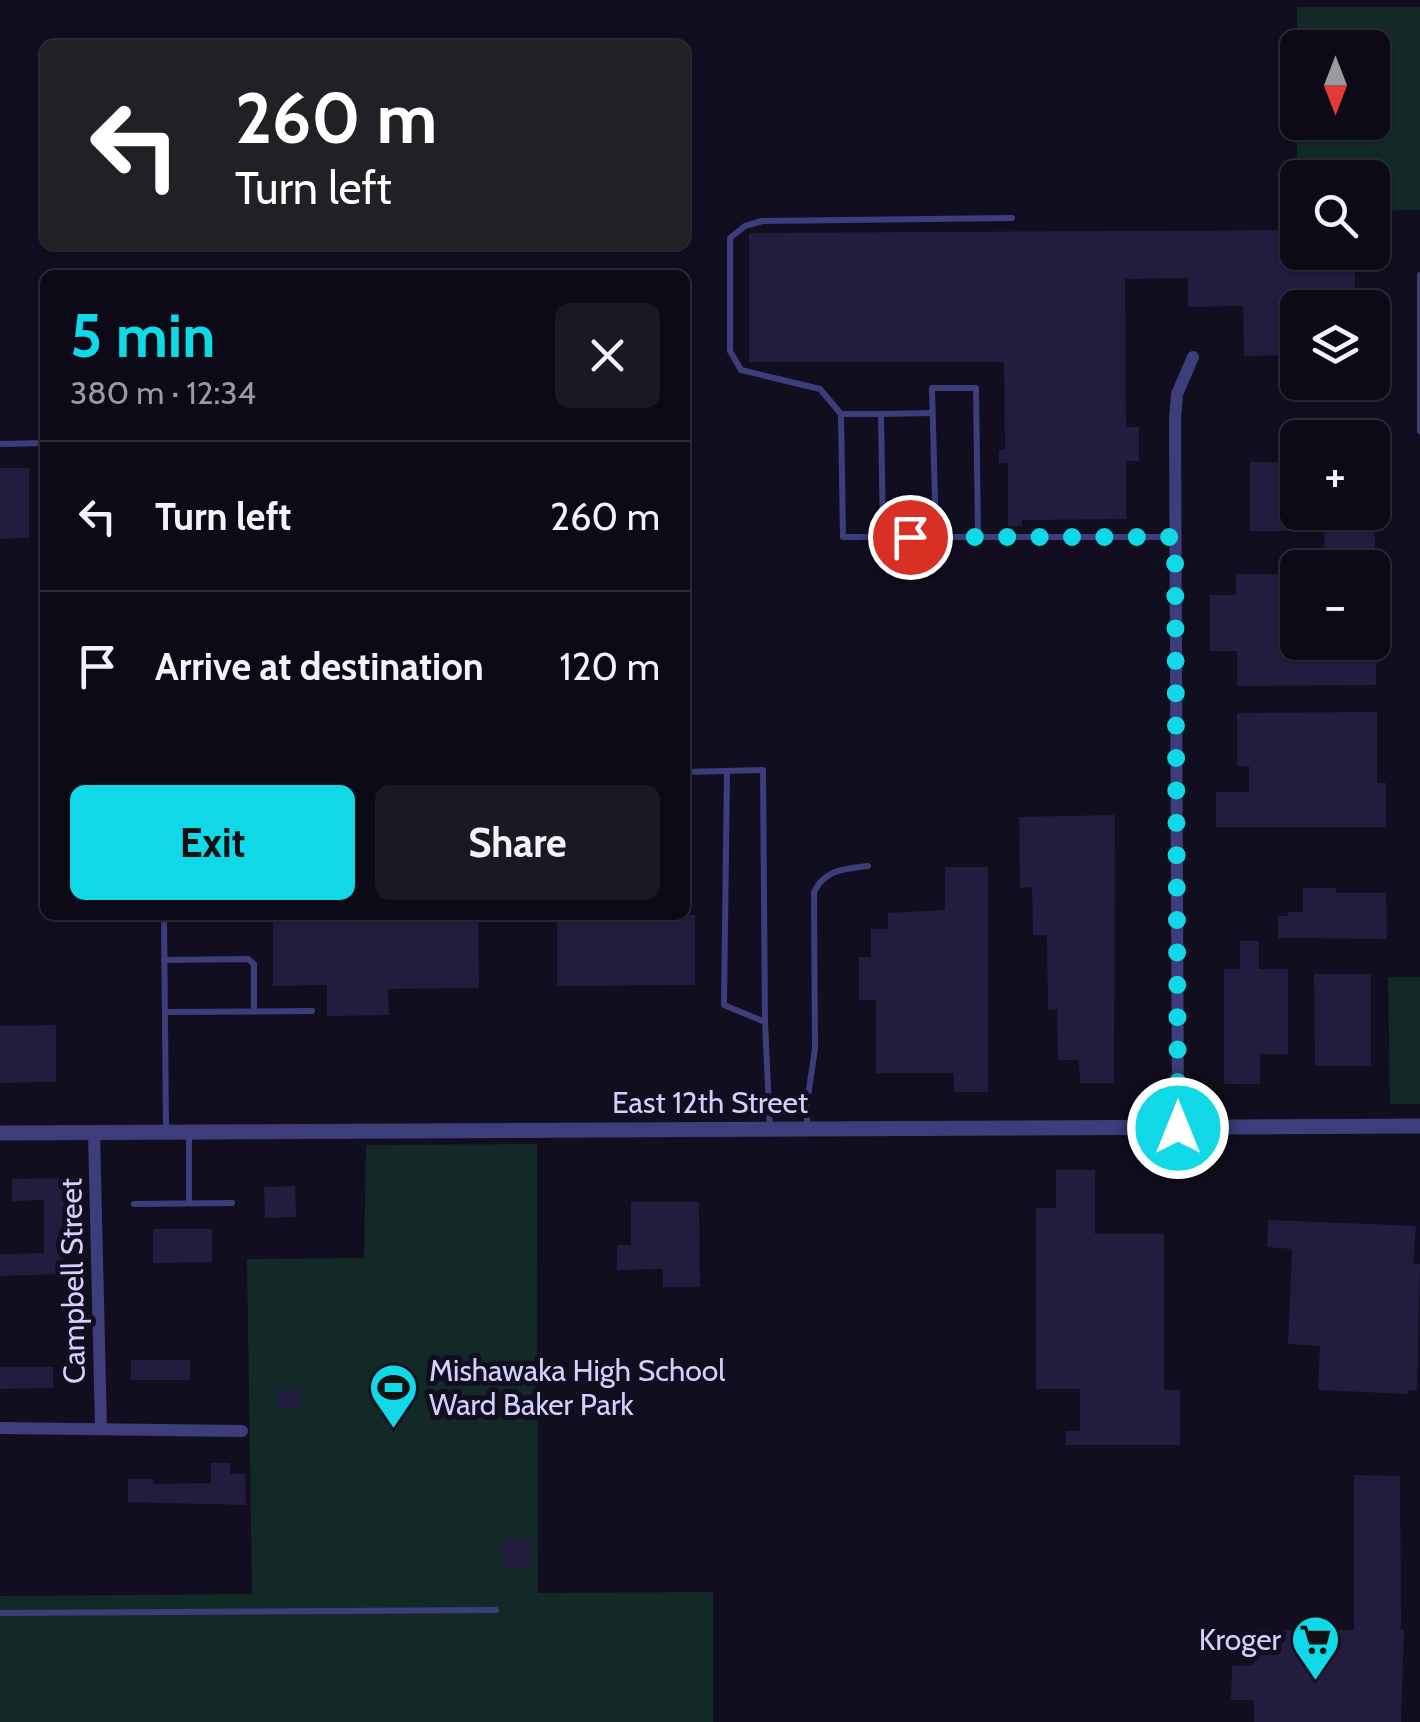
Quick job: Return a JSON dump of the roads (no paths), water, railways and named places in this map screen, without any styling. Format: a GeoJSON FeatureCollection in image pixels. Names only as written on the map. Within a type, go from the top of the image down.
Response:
{"type":"FeatureCollection","features":[{"type":"Feature","properties":{"kind":"street"},"geometry":{"type":"LineString","coordinates":[[1178,1128],[1177,394],[1194,357]]}},
{"type":"Feature","properties":{"kind":"street","name":"East 12th Street"},"geometry":{"type":"LineString","coordinates":[[0,1133],[1420,1126]]}},
{"type":"Feature","properties":{"kind":"street","name":"Campbell Street"},"geometry":{"type":"LineString","coordinates":[[94,1132],[102,1428]]}},
{"type":"Feature","properties":{"kind":"street"},"geometry":{"type":"LineString","coordinates":[[0,1428],[242,1431]]}},
{"type":"Feature","properties":{"kind":"lane"},"geometry":{"type":"LineString","coordinates":[[1012,218],[762,221],[745,226],[730,238],[730,351],[741,370],[820,389],[840,414],[844,537],[1175,537]]}},
{"type":"Feature","properties":{"kind":"lane"},"geometry":{"type":"LineString","coordinates":[[1420,275],[1420,431]]}},
{"type":"Feature","properties":{"kind":"lane"},"geometry":{"type":"LineString","coordinates":[[936,536],[932,388],[976,388],[978,537]]}},
{"type":"Feature","properties":{"kind":"lane"},"geometry":{"type":"LineString","coordinates":[[840,414],[932,413]]}},
{"type":"Feature","properties":{"kind":"lane"},"geometry":{"type":"LineString","coordinates":[[880,414],[884,537]]}},
{"type":"Feature","properties":{"kind":"lane"},"geometry":{"type":"LineString","coordinates":[[0,444],[40,442]]}},
{"type":"Feature","properties":{"kind":"lane"},"geometry":{"type":"LineString","coordinates":[[690,772],[763,770],[770,1131]]}},
{"type":"Feature","properties":{"kind":"lane"},"geometry":{"type":"LineString","coordinates":[[727,771],[724,1005],[766,1022]]}},
{"type":"Feature","properties":{"kind":"lane"},"geometry":{"type":"LineString","coordinates":[[807,1130],[815,1049],[814,892],[828,874],[868,866]]}},
{"type":"Feature","properties":{"kind":"lane"},"geometry":{"type":"LineString","coordinates":[[164,920],[166,1132]]}},
{"type":"Feature","properties":{"kind":"lane"},"geometry":{"type":"LineString","coordinates":[[164,960],[248,959],[254,964],[254,1012]]}},
{"type":"Feature","properties":{"kind":"lane"},"geometry":{"type":"LineString","coordinates":[[164,1012],[312,1011]]}},
{"type":"Feature","properties":{"kind":"lane"},"geometry":{"type":"LineString","coordinates":[[189,1132],[189,1203]]}},
{"type":"Feature","properties":{"kind":"lane"},"geometry":{"type":"LineString","coordinates":[[134,1204],[232,1203]]}},
{"type":"Feature","properties":{"kind":"lane"},"geometry":{"type":"LineString","coordinates":[[0,1614],[496,1610]]}},
{"type":"Feature","properties":{"kind":"place","name":"Mishawaka High School Ward Baker Park"},"geometry":{"type":"Point","coordinates":[394,1430]}},
{"type":"Feature","properties":{"kind":"place","name":"Kroger"},"geometry":{"type":"Point","coordinates":[1316,1682]}}]}
